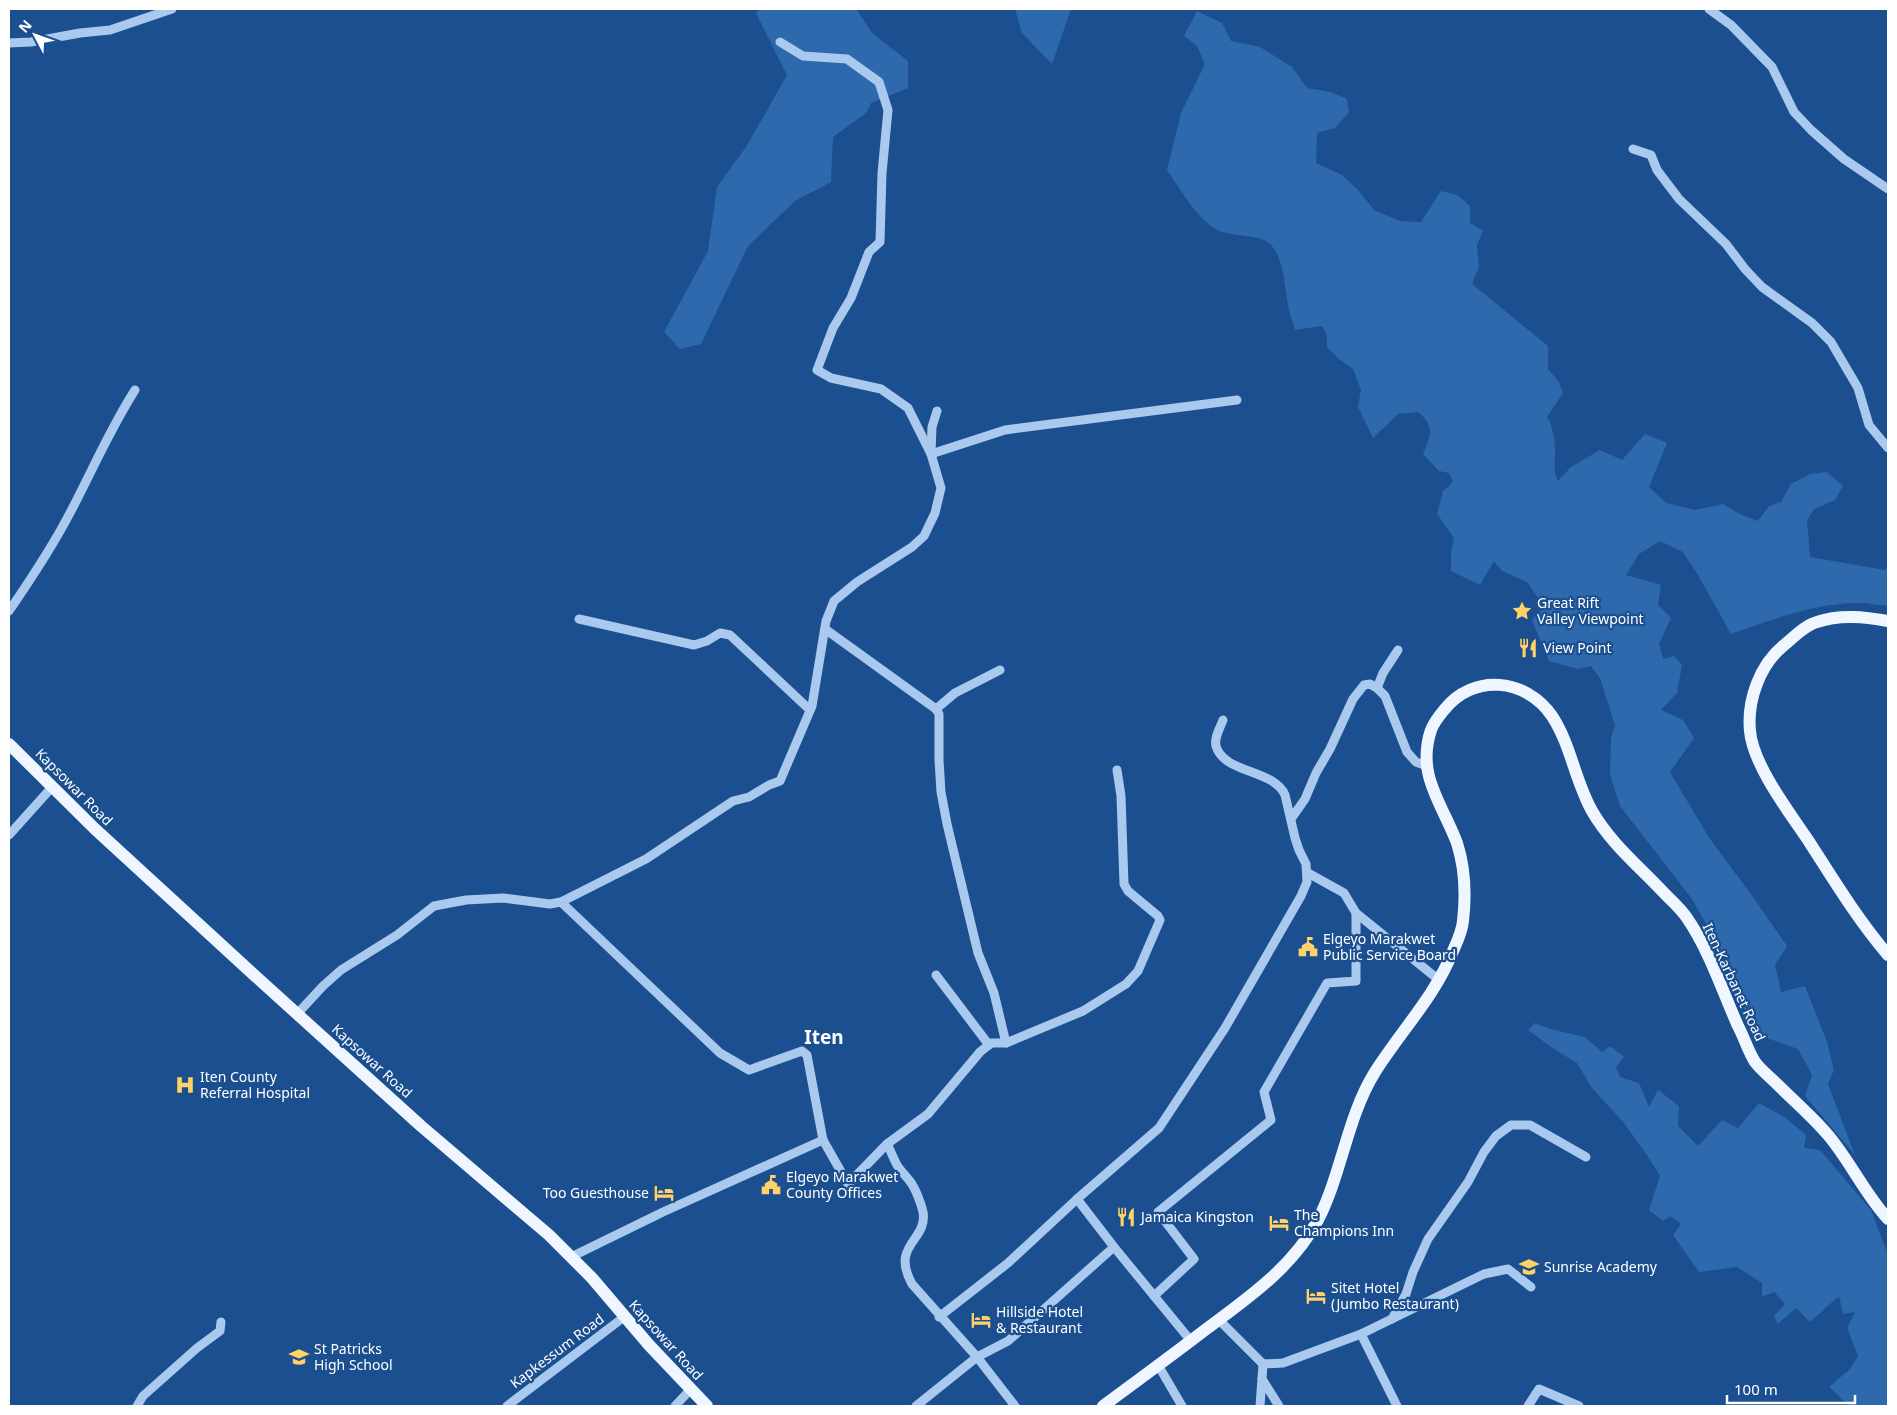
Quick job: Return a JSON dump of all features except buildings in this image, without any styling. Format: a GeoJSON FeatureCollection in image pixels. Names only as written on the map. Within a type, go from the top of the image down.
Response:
{"type":"FeatureCollection","features":[{"type":"Feature","properties":{"kind":"main road"},"geometry":{"type":"LineString","coordinates":[[1888,621],[1864,617],[1816,622],[1794,637],[1774,653],[1755,686],[1750,709],[1750,731],[1755,752],[1772,784],[1836,884],[1888,955]]}},
{"type":"Feature","properties":{"kind":"main road","name":"Iten-Karbanet Road"},"geometry":{"type":"LineString","coordinates":[[1103,1406],[1257,1291],[1286,1264],[1305,1242],[1319,1218],[1335,1179],[1352,1124],[1370,1080],[1389,1050],[1430,996],[1447,966],[1462,927],[1466,888],[1457,844],[1440,809],[1429,779],[1427,746],[1433,724],[1448,704],[1464,691],[1483,686],[1506,685],[1518,688],[1534,696],[1551,714],[1564,739],[1589,805],[1600,825],[1634,864],[1683,912],[1692,926],[1703,946],[1755,1062],[1827,1134],[1888,1219]]}},
{"type":"Feature","properties":{"kind":"main road","name":"Kapsowar Road"},"geometry":{"type":"LineString","coordinates":[[9,744],[94,829],[422,1126],[549,1235],[592,1278],[624,1317],[690,1390],[707,1406]]}},
{"type":"Feature","properties":{"kind":"street"},"geometry":{"type":"LineString","coordinates":[[9,43],[110,30],[172,9]]}},
{"type":"Feature","properties":{"kind":"street"},"geometry":{"type":"LineString","coordinates":[[1709,9],[1730,25],[1772,67],[1794,112],[1810,130],[1844,159],[1888,189]]}},
{"type":"Feature","properties":{"kind":"street"},"geometry":{"type":"LineString","coordinates":[[298,1013],[341,970],[398,935],[434,906],[466,900],[503,898],[550,904],[561,902],[641,862],[733,801],[750,797],[769,785],[780,781],[810,710],[826,621],[834,601],[857,582],[912,548],[924,536],[935,513],[941,488],[931,454],[908,408],[882,389],[831,378],[817,370],[833,328],[851,298],[869,252],[880,242],[882,173],[888,110],[879,82],[847,59],[803,56],[780,42]]}},
{"type":"Feature","properties":{"kind":"street"},"geometry":{"type":"LineString","coordinates":[[1633,149],[1651,156],[1657,170],[1679,199],[1726,244],[1762,287],[1812,323],[1831,342],[1858,388],[1869,424],[1888,448]]}},
{"type":"Feature","properties":{"kind":"street"},"geometry":{"type":"LineString","coordinates":[[9,611],[47,554],[72,511],[91,468],[122,409],[135,390]]}},
{"type":"Feature","properties":{"kind":"street"},"geometry":{"type":"LineString","coordinates":[[931,454],[1005,430],[1237,400]]}},
{"type":"Feature","properties":{"kind":"street"},"geometry":{"type":"LineString","coordinates":[[931,454],[932,427],[937,411]]}},
{"type":"Feature","properties":{"kind":"street"},"geometry":{"type":"LineString","coordinates":[[579,619],[694,645],[707,641],[720,633],[730,634],[810,710]]}},
{"type":"Feature","properties":{"kind":"street"},"geometry":{"type":"LineString","coordinates":[[825,629],[936,709],[939,714],[941,792],[947,824],[978,953],[994,993],[1006,1043]]}},
{"type":"Feature","properties":{"kind":"street"},"geometry":{"type":"LineString","coordinates":[[1377,688],[1383,673],[1398,650]]}},
{"type":"Feature","properties":{"kind":"street"},"geometry":{"type":"LineString","coordinates":[[936,709],[954,693],[1000,670]]}},
{"type":"Feature","properties":{"kind":"street"},"geometry":{"type":"LineString","coordinates":[[1291,818],[1305,799],[1316,772],[1330,749],[1353,699],[1364,685],[1370,684],[1385,696],[1407,752],[1416,762],[1427,766]]}},
{"type":"Feature","properties":{"kind":"street"},"geometry":{"type":"LineString","coordinates":[[939,1316],[1008,1263],[1077,1199],[1159,1128],[1225,1028],[1301,896],[1308,874],[1306,864],[1294,838],[1291,818],[1282,788],[1268,779],[1238,766],[1221,755],[1216,745],[1223,720]]}},
{"type":"Feature","properties":{"kind":"street"},"geometry":{"type":"LineString","coordinates":[[561,902],[720,1053],[749,1070],[802,1051],[807,1055],[823,1140],[848,1184],[887,1144],[928,1114],[980,1052],[989,1045],[1006,1043],[1083,1011],[1122,988],[1138,971],[1160,920],[1158,916],[1128,891],[1124,884],[1121,796],[1117,770]]}},
{"type":"Feature","properties":{"kind":"street"},"geometry":{"type":"LineString","coordinates":[[9,835],[52,786]]}},
{"type":"Feature","properties":{"kind":"street"},"geometry":{"type":"LineString","coordinates":[[1308,874],[1344,893],[1356,913],[1439,980]]}},
{"type":"Feature","properties":{"kind":"street"},"geometry":{"type":"LineString","coordinates":[[1154,1296],[1194,1259],[1158,1212],[1272,1120],[1264,1092],[1327,983],[1356,981],[1356,913]]}},
{"type":"Feature","properties":{"kind":"street"},"geometry":{"type":"LineString","coordinates":[[936,975],[989,1045]]}},
{"type":"Feature","properties":{"kind":"street"},"geometry":{"type":"LineString","coordinates":[[1392,1319],[1406,1294],[1413,1272],[1428,1239],[1468,1182],[1484,1152],[1496,1136],[1510,1125],[1530,1125],[1586,1157]]}},
{"type":"Feature","properties":{"kind":"street"},"geometry":{"type":"LineString","coordinates":[[571,1257],[663,1212],[823,1140]]}},
{"type":"Feature","properties":{"kind":"street"},"geometry":{"type":"LineString","coordinates":[[887,1144],[897,1166],[911,1182],[923,1212],[923,1221],[905,1256],[905,1272],[912,1284],[977,1357],[1015,1406]]}},
{"type":"Feature","properties":{"kind":"street"},"geometry":{"type":"LineString","coordinates":[[1077,1199],[1191,1342]]}},
{"type":"Feature","properties":{"kind":"street"},"geometry":{"type":"LineString","coordinates":[[916,1406],[977,1357],[1008,1341],[1114,1246]]}},
{"type":"Feature","properties":{"kind":"street"},"geometry":{"type":"LineString","coordinates":[[1219,1320],[1263,1364],[1282,1363],[1361,1334],[1484,1274],[1508,1269],[1531,1287]]}},
{"type":"Feature","properties":{"kind":"street","name":"Kapkessum Road"},"geometry":{"type":"LineString","coordinates":[[507,1406],[624,1317]]}},
{"type":"Feature","properties":{"kind":"street"},"geometry":{"type":"LineString","coordinates":[[137,1406],[143,1396],[196,1348],[220,1331],[221,1322]]}},
{"type":"Feature","properties":{"kind":"street"},"geometry":{"type":"LineString","coordinates":[[1361,1334],[1397,1406]]}},
{"type":"Feature","properties":{"kind":"street"},"geometry":{"type":"LineString","coordinates":[[1260,1406],[1263,1364]]}},
{"type":"Feature","properties":{"kind":"street"},"geometry":{"type":"LineString","coordinates":[[1158,1365],[1182,1406]]}},
{"type":"Feature","properties":{"kind":"street"},"geometry":{"type":"LineString","coordinates":[[1262,1379],[1279,1406]]}},
{"type":"Feature","properties":{"kind":"street"},"geometry":{"type":"LineString","coordinates":[[1528,1406],[1539,1389],[1580,1406]]}},
{"type":"Feature","properties":{"kind":"street"},"geometry":{"type":"LineString","coordinates":[[675,1406],[690,1390]]}},
{"type":"Feature","properties":{"kind":"shaded area"},"geometry":{"type":"Polygon","coordinates":[[[760,9],[856,9],[873,34],[908,61],[908,88],[871,103],[866,113],[833,137],[831,182],[795,201],[748,246],[701,344],[680,349],[664,332],[708,251],[717,187],[746,147],[787,75],[756,13],[760,9]]]}},
{"type":"Feature","properties":{"kind":"shaded area"},"geometry":{"type":"Polygon","coordinates":[[[1015,9],[1071,9],[1052,64],[1022,33],[1015,9]]]}},
{"type":"Feature","properties":{"kind":"shaded area"},"geometry":{"type":"Polygon","coordinates":[[[1197,11],[1222,23],[1231,41],[1260,47],[1292,67],[1307,88],[1331,92],[1347,99],[1349,112],[1335,128],[1317,133],[1316,163],[1342,175],[1358,190],[1374,210],[1400,221],[1421,222],[1441,191],[1457,195],[1470,206],[1470,223],[1483,231],[1477,245],[1479,267],[1472,284],[1548,346],[1548,369],[1559,382],[1563,393],[1547,417],[1554,436],[1555,469],[1558,481],[1571,467],[1600,450],[1622,460],[1645,434],[1667,443],[1649,487],[1666,503],[1695,510],[1723,504],[1740,514],[1758,521],[1769,506],[1781,502],[1791,484],[1810,474],[1827,472],[1843,486],[1835,500],[1814,509],[1807,520],[1810,557],[1885,570],[1888,566],[1888,606],[1858,603],[1809,609],[1731,634],[1683,552],[1660,541],[1639,554],[1626,575],[1661,585],[1658,605],[1671,618],[1659,644],[1663,659],[1674,656],[1682,665],[1677,693],[1661,710],[1683,720],[1694,738],[1670,772],[1710,839],[1787,946],[1775,965],[1781,992],[1805,986],[1827,1042],[1834,1070],[1828,1084],[1855,1155],[1805,1096],[1812,1075],[1798,1049],[1753,1033],[1720,948],[1692,899],[1620,806],[1610,775],[1611,738],[1615,725],[1600,678],[1591,666],[1578,669],[1549,661],[1532,620],[1544,607],[1527,582],[1502,571],[1494,561],[1480,585],[1451,571],[1451,554],[1454,538],[1437,514],[1443,491],[1453,482],[1449,473],[1439,471],[1423,454],[1430,431],[1427,422],[1418,412],[1398,414],[1373,438],[1358,407],[1361,390],[1353,369],[1327,347],[1327,335],[1322,326],[1295,330],[1282,267],[1272,246],[1261,239],[1227,233],[1212,227],[1193,207],[1167,170],[1181,113],[1205,64],[1197,46],[1184,36],[1197,11]]]}},
{"type":"Feature","properties":{"kind":"shaded area"},"geometry":{"type":"Polygon","coordinates":[[[1535,1023],[1550,1029],[1585,1037],[1602,1052],[1610,1046],[1624,1057],[1616,1067],[1620,1077],[1639,1083],[1649,1107],[1658,1090],[1679,1106],[1678,1126],[1698,1146],[1722,1120],[1738,1128],[1759,1103],[1784,1117],[1806,1135],[1804,1148],[1820,1150],[1871,1210],[1888,1255],[1888,1406],[1849,1406],[1829,1387],[1850,1369],[1858,1356],[1847,1328],[1855,1312],[1843,1314],[1839,1296],[1810,1322],[1796,1308],[1778,1324],[1774,1316],[1785,1304],[1774,1292],[1762,1297],[1762,1283],[1737,1267],[1699,1272],[1673,1235],[1681,1224],[1670,1216],[1663,1221],[1649,1210],[1660,1176],[1647,1155],[1624,1123],[1592,1088],[1577,1063],[1528,1030],[1535,1023]]]}},
{"type":"Feature","properties":{"kind":"place","name":"Great Rift Valley Viewpoint"},"geometry":{"type":"Point","coordinates":[1522,611]}},
{"type":"Feature","properties":{"kind":"place","name":"View Point"},"geometry":{"type":"Point","coordinates":[1528,648]}},
{"type":"Feature","properties":{"kind":"place","name":"Elgeyo Marakwet Public Service Board"},"geometry":{"type":"Point","coordinates":[1308,947]}},
{"type":"Feature","properties":{"kind":"place","name":"Iten County Referral Hospital"},"geometry":{"type":"Point","coordinates":[185,1085]}},
{"type":"Feature","properties":{"kind":"place","name":"Elgeyo Marakwet County Offices"},"geometry":{"type":"Point","coordinates":[771,1185]}},
{"type":"Feature","properties":{"kind":"place","name":"Too Guesthouse"},"geometry":{"type":"Point","coordinates":[664,1193]}},
{"type":"Feature","properties":{"kind":"place","name":"Jamaica Kingston"},"geometry":{"type":"Point","coordinates":[1126,1217]}},
{"type":"Feature","properties":{"kind":"place","name":"The Champions Inn"},"geometry":{"type":"Point","coordinates":[1279,1223]}},
{"type":"Feature","properties":{"kind":"place","name":"Sunrise Academy"},"geometry":{"type":"Point","coordinates":[1529,1267]}},
{"type":"Feature","properties":{"kind":"place","name":"Sitet Hotel (Jumbo Restaurant)"},"geometry":{"type":"Point","coordinates":[1316,1296]}},
{"type":"Feature","properties":{"kind":"place","name":"Hillside Hotel & Restaurant"},"geometry":{"type":"Point","coordinates":[981,1320]}},
{"type":"Feature","properties":{"kind":"place","name":"St Patricks High School"},"geometry":{"type":"Point","coordinates":[299,1357]}},
{"type":"Feature","properties":{"kind":"district","name":"Iten"},"geometry":{"type":"Point","coordinates":[824,1037]}}]}
